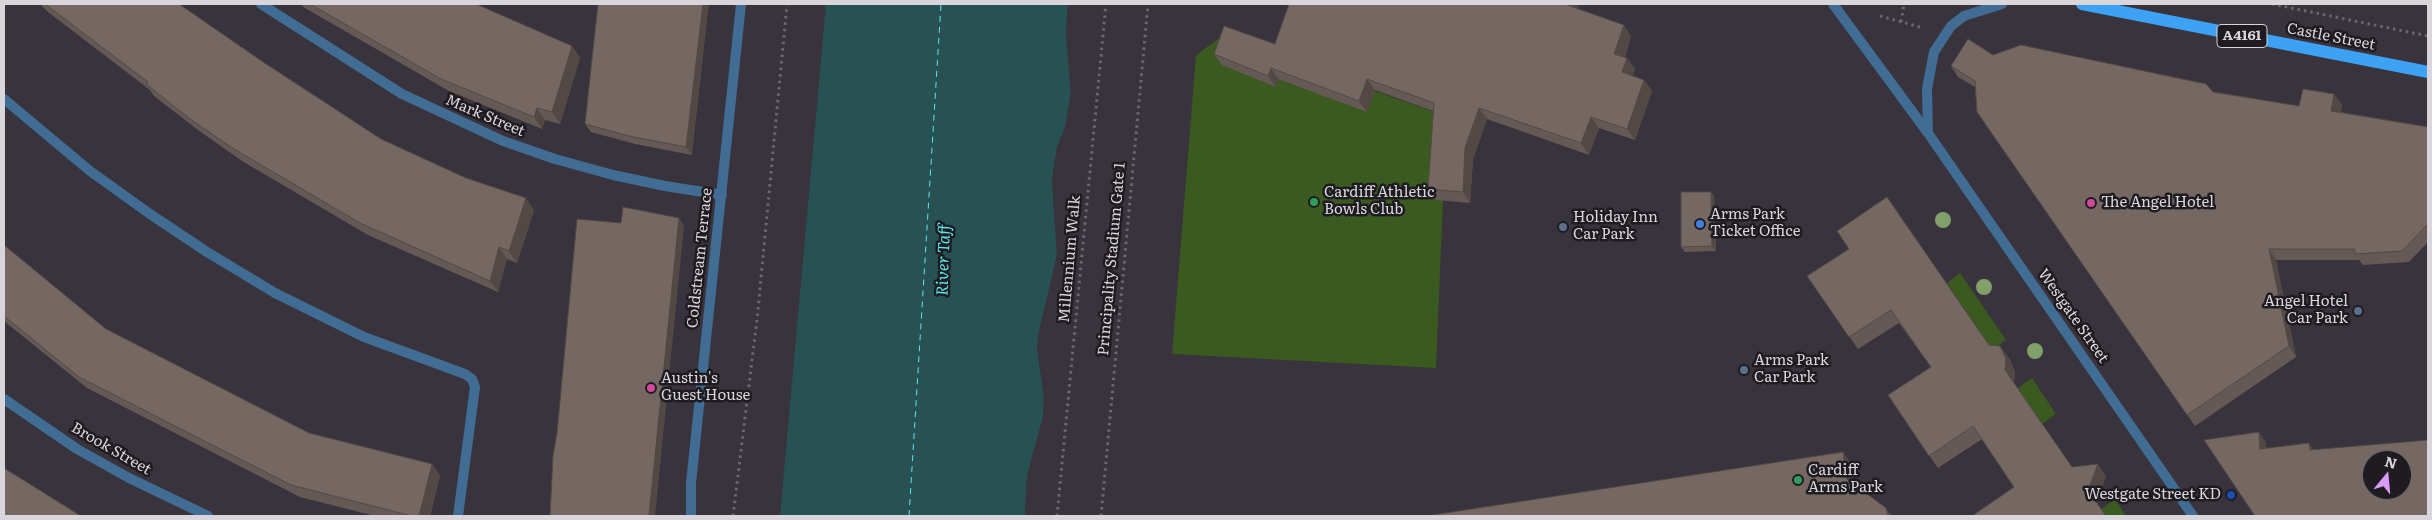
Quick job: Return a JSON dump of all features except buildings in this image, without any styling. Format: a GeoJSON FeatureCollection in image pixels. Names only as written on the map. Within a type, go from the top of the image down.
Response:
{"type":"FeatureCollection","features":[{"type":"Feature","properties":{"kind":"main road","name":"Castle Street"},"geometry":{"type":"LineString","coordinates":[[2082,4],[2428,72]]}},
{"type":"Feature","properties":{"kind":"street","name":"Mark Street"},"geometry":{"type":"LineString","coordinates":[[261,4],[402,94],[503,141],[555,160],[613,175],[665,186],[722,194]]}},
{"type":"Feature","properties":{"kind":"street","name":"Coldstream Terrace"},"geometry":{"type":"LineString","coordinates":[[691,516],[691,483],[742,4]]}},
{"type":"Feature","properties":{"kind":"street","name":"Westgate Street"},"geometry":{"type":"LineString","coordinates":[[1833,4],[1928,133],[2193,516]]}},
{"type":"Feature","properties":{"kind":"street"},"geometry":{"type":"LineString","coordinates":[[1928,133],[1927,89],[1934,52],[1951,26],[1964,16],[2002,4]]}},
{"type":"Feature","properties":{"kind":"street"},"geometry":{"type":"LineString","coordinates":[[4,99],[90,171],[199,247],[258,283],[364,337],[465,374],[472,379],[475,387],[458,516]]}},
{"type":"Feature","properties":{"kind":"street","name":"Brook Street"},"geometry":{"type":"LineString","coordinates":[[4,399],[77,449],[129,478],[208,516]]}},
{"type":"Feature","properties":{"kind":"path"},"geometry":{"type":"LineString","coordinates":[[733,516],[760,290],[787,4]]}},
{"type":"Feature","properties":{"kind":"path","name":"Millennium Walk"},"geometry":{"type":"LineString","coordinates":[[1057,516],[1106,4]]}},
{"type":"Feature","properties":{"kind":"path","name":"Principality Stadium Gate 1"},"geometry":{"type":"LineString","coordinates":[[1100,516],[1148,4]]}},
{"type":"Feature","properties":{"kind":"path"},"geometry":{"type":"LineString","coordinates":[[1901,22],[1904,4]]}},
{"type":"Feature","properties":{"kind":"path"},"geometry":{"type":"LineString","coordinates":[[2272,4],[2428,36]]}},
{"type":"Feature","properties":{"kind":"path"},"geometry":{"type":"LineString","coordinates":[[1880,16],[1923,28]]}},
{"type":"Feature","properties":{"kind":"green space","name":"Cardiff Athletic Bowls Club"},"geometry":{"type":"Polygon","coordinates":[[[1225,34],[1474,126],[1443,201],[1436,368],[1172,354],[1196,55],[1225,34]]]}},
{"type":"Feature","properties":{"kind":"green space"},"geometry":{"type":"Polygon","coordinates":[[[1960,273],[2006,340],[1992,350],[1947,283],[1960,273]]]}},
{"type":"Feature","properties":{"kind":"green space"},"geometry":{"type":"Polygon","coordinates":[[[2032,378],[2056,414],[2042,424],[2018,388],[2032,378]]]}},
{"type":"Feature","properties":{"kind":"green space"},"geometry":{"type":"Polygon","coordinates":[[[2115,499],[2126,516],[2106,516],[2101,509],[2115,499]]]}},
{"type":"Feature","properties":{"kind":"water","name":"River Taff"},"geometry":{"type":"Polygon","coordinates":[[[826,4],[1068,4],[1066,34],[1071,93],[1065,128],[1057,147],[1052,180],[1057,255],[1037,346],[1044,398],[1043,417],[1027,476],[1025,516],[780,516],[826,4]]]}},
{"type":"Feature","properties":{"kind":"pier"},"geometry":{"type":"Polygon","coordinates":[[[1068,4],[1071,4],[1068,34],[1073,93],[1067,128],[1060,148],[1055,180],[1059,256],[1052,291],[1043,319],[1040,346],[1046,398],[1045,417],[1029,477],[1028,516],[1025,516],[1027,476],[1043,417],[1044,398],[1037,346],[1057,255],[1052,180],[1057,147],[1065,128],[1071,93],[1066,34],[1068,4]]]}},
{"type":"Feature","properties":{"kind":"ferry route"},"geometry":{"type":"LineString","coordinates":[[909,516],[941,4]]}},
{"type":"Feature","properties":{"kind":"place","name":"Cardiff Athletic Bowls Club"},"geometry":{"type":"Point","coordinates":[1314,202]}},
{"type":"Feature","properties":{"kind":"place","name":"The Angel Hotel"},"geometry":{"type":"Point","coordinates":[2091,203]}},
{"type":"Feature","properties":{"kind":"place","name":"Arms Park Ticket Office"},"geometry":{"type":"Point","coordinates":[1700,224]}},
{"type":"Feature","properties":{"kind":"place","name":"Holiday Inn Car Park"},"geometry":{"type":"Point","coordinates":[1563,227]}},
{"type":"Feature","properties":{"kind":"place","name":"Angel Hotel Car Park"},"geometry":{"type":"Point","coordinates":[2358,311]}},
{"type":"Feature","properties":{"kind":"place","name":"Arms Park Car Park"},"geometry":{"type":"Point","coordinates":[1744,370]}},
{"type":"Feature","properties":{"kind":"place","name":"Austin's Guest House"},"geometry":{"type":"Point","coordinates":[651,388]}},
{"type":"Feature","properties":{"kind":"place","name":"Cardiff Arms Park"},"geometry":{"type":"Point","coordinates":[1798,480]}},
{"type":"Feature","properties":{"kind":"place","name":"Westgate Street KD"},"geometry":{"type":"Point","coordinates":[2231,495]}}]}
